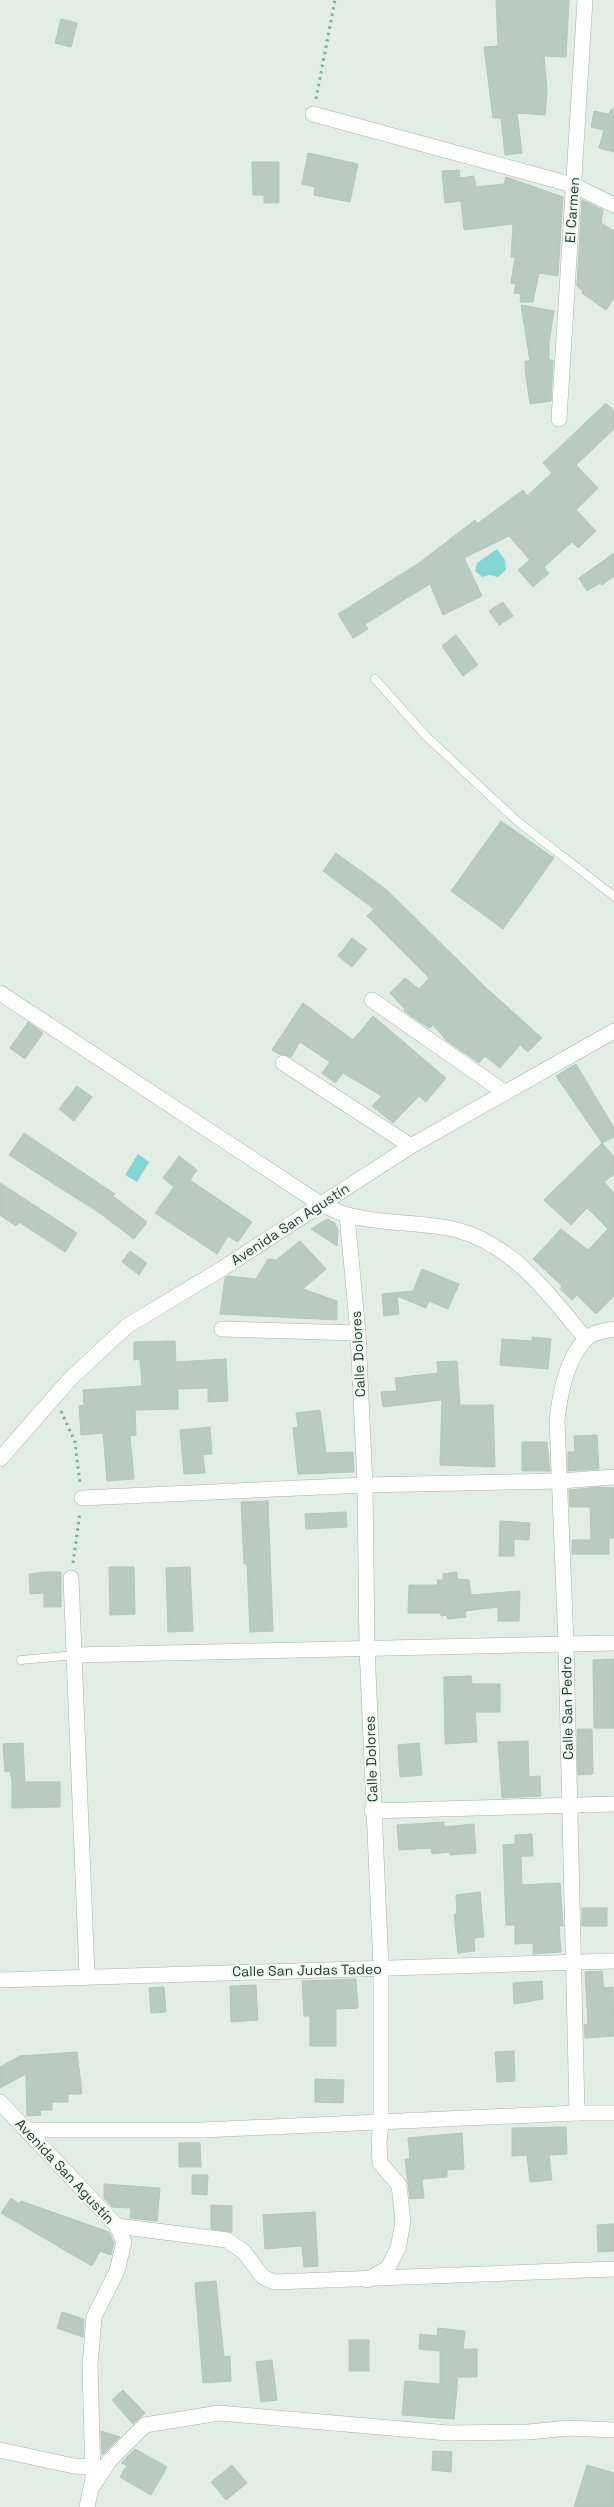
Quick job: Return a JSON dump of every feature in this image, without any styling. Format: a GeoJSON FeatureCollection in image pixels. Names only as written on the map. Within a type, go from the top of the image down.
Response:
{"type":"FeatureCollection","features":[{"type":"Feature","properties":{"kind":"street","name":"El Carmen"},"geometry":{"type":"LineString","coordinates":[[559,419],[585,0]]}},
{"type":"Feature","properties":{"kind":"street"},"geometry":{"type":"LineString","coordinates":[[313,114],[573,185],[614,205]]}},
{"type":"Feature","properties":{"kind":"street"},"geometry":{"type":"LineString","coordinates":[[0,993],[320,1204],[347,1215],[456,1230],[482,1239],[505,1253],[539,1283],[586,1339],[594,1334],[614,1329]]}},
{"type":"Feature","properties":{"kind":"street"},"geometry":{"type":"LineString","coordinates":[[372,1000],[504,1092]]}},
{"type":"Feature","properties":{"kind":"street","name":"Avenida San Agustín"},"geometry":{"type":"LineString","coordinates":[[0,1459],[54,1397],[127,1326],[220,1270],[411,1146],[614,1031]]}},
{"type":"Feature","properties":{"kind":"street"},"geometry":{"type":"LineString","coordinates":[[284,1063],[411,1146]]}},
{"type":"Feature","properties":{"kind":"street","name":"Calle Dolores"},"geometry":{"type":"LineString","coordinates":[[347,1215],[358,1333],[365,1484],[366,1648],[372,1811],[381,1968],[380,2163],[398,2185],[402,2222],[398,2248],[388,2268],[367,2280]]}},
{"type":"Feature","properties":{"kind":"street"},"geometry":{"type":"LineString","coordinates":[[222,1328],[358,1333]]}},
{"type":"Feature","properties":{"kind":"street","name":"Calle San Pedro"},"geometry":{"type":"LineString","coordinates":[[577,2113],[566,1645],[557,1420],[560,1394],[575,1354],[586,1339]]}},
{"type":"Feature","properties":{"kind":"street"},"geometry":{"type":"LineString","coordinates":[[82,1498],[365,1484],[560,1481],[614,1477]]}},
{"type":"Feature","properties":{"kind":"street"},"geometry":{"type":"LineString","coordinates":[[71,1578],[76,1655],[88,1975]]}},
{"type":"Feature","properties":{"kind":"street"},"geometry":{"type":"LineString","coordinates":[[76,1655],[614,1643]]}},
{"type":"Feature","properties":{"kind":"street"},"geometry":{"type":"LineString","coordinates":[[372,1811],[614,1804]]}},
{"type":"Feature","properties":{"kind":"street","name":"Calle San Judas Tadeo"},"geometry":{"type":"LineString","coordinates":[[0,1980],[88,1975],[614,1961]]}},
{"type":"Feature","properties":{"kind":"street","name":"Avenida San Agustín"},"geometry":{"type":"LineString","coordinates":[[0,2102],[117,2226],[124,2242],[117,2271],[94,2317],[90,2365],[92,2487],[86,2507]]}},
{"type":"Feature","properties":{"kind":"street"},"geometry":{"type":"LineString","coordinates":[[26,2130],[203,2130],[577,2113],[614,2113]]}},
{"type":"Feature","properties":{"kind":"street"},"geometry":{"type":"LineString","coordinates":[[117,2226],[227,2240],[244,2252],[263,2277],[274,2282],[367,2280],[614,2269]]}},
{"type":"Feature","properties":{"kind":"street"},"geometry":{"type":"LineString","coordinates":[[92,2487],[110,2460],[145,2425],[219,2413],[448,2433],[530,2432],[568,2428],[614,2430]]}},
{"type":"Feature","properties":{"kind":"street"},"geometry":{"type":"LineString","coordinates":[[0,2450],[74,2466],[92,2467]]}},
{"type":"Feature","properties":{"kind":"lane"},"geometry":{"type":"LineString","coordinates":[[376,679],[426,736],[517,820],[614,896]]}},
{"type":"Feature","properties":{"kind":"lane"},"geometry":{"type":"LineString","coordinates":[[21,1660],[76,1655]]}},
{"type":"Feature","properties":{"kind":"path"},"geometry":{"type":"LineString","coordinates":[[313,114],[335,0]]}},
{"type":"Feature","properties":{"kind":"path"},"geometry":{"type":"LineString","coordinates":[[54,1397],[75,1442],[82,1498],[71,1578]]}},
{"type":"Feature","properties":{"kind":"water"},"geometry":{"type":"Polygon","coordinates":[[[497,549],[505,560],[506,570],[498,577],[489,575],[482,577],[475,571],[477,563],[497,549]]]}},
{"type":"Feature","properties":{"kind":"water"},"geometry":{"type":"Polygon","coordinates":[[[138,1154],[149,1162],[137,1182],[125,1175],[138,1154]]]}},
{"type":"Feature","properties":{"kind":"building"},"geometry":{"type":"Polygon","coordinates":[[[496,0],[569,0],[566,57],[544,56],[547,91],[545,115],[517,113],[522,153],[505,155],[501,118],[493,118],[484,47],[498,46],[496,0]]]}},
{"type":"Feature","properties":{"kind":"building"},"geometry":{"type":"Polygon","coordinates":[[[61,19],[77,23],[71,47],[55,43],[61,19]]]}},
{"type":"Feature","properties":{"kind":"building"},"geometry":{"type":"Polygon","coordinates":[[[611,109],[614,109],[614,152],[599,148],[604,130],[591,127],[594,111],[609,114],[611,109]]]}},
{"type":"Feature","properties":{"kind":"building"},"geometry":{"type":"Polygon","coordinates":[[[308,153],[358,164],[350,202],[314,195],[315,187],[302,184],[308,153]]]}},
{"type":"Feature","properties":{"kind":"building"},"geometry":{"type":"Polygon","coordinates":[[[252,162],[279,162],[279,203],[264,203],[264,195],[253,195],[252,162]]]}},
{"type":"Feature","properties":{"kind":"building"},"geometry":{"type":"Polygon","coordinates":[[[459,170],[460,178],[474,176],[476,187],[504,184],[506,177],[563,197],[558,276],[539,273],[533,302],[520,302],[521,294],[514,293],[516,284],[511,283],[515,257],[511,257],[513,224],[464,230],[461,201],[445,203],[442,171],[459,170]]]}},
{"type":"Feature","properties":{"kind":"building"},"geometry":{"type":"Polygon","coordinates":[[[582,200],[603,210],[601,223],[614,231],[614,298],[606,310],[582,293],[583,291],[577,286],[582,200]]]}},
{"type":"Feature","properties":{"kind":"building"},"geometry":{"type":"Polygon","coordinates":[[[521,305],[554,311],[549,342],[549,360],[553,360],[551,401],[530,404],[525,361],[530,361],[521,305]]]}},
{"type":"Feature","properties":{"kind":"building"},"geometry":{"type":"Polygon","coordinates":[[[606,403],[614,411],[614,429],[576,465],[598,488],[576,510],[596,531],[578,548],[572,542],[544,567],[549,573],[533,587],[518,570],[530,560],[509,536],[464,558],[482,596],[443,615],[430,584],[365,624],[368,629],[353,638],[338,614],[419,563],[475,520],[477,524],[523,490],[527,496],[552,473],[543,463],[606,403]]]}},
{"type":"Feature","properties":{"kind":"building"},"geometry":{"type":"Polygon","coordinates":[[[614,553],[614,576],[602,585],[600,583],[587,591],[579,578],[614,553]]]}},
{"type":"Feature","properties":{"kind":"building"},"geometry":{"type":"Polygon","coordinates":[[[503,602],[513,616],[499,625],[489,611],[503,602]]]}},
{"type":"Feature","properties":{"kind":"building"},"geometry":{"type":"Polygon","coordinates":[[[456,635],[478,665],[463,676],[442,646],[456,635]]]}},
{"type":"Feature","properties":{"kind":"building"},"geometry":{"type":"Polygon","coordinates":[[[501,821],[554,858],[503,929],[451,891],[501,821]]]}},
{"type":"Feature","properties":{"kind":"building"},"geometry":{"type":"Polygon","coordinates":[[[336,853],[387,890],[484,986],[542,1038],[528,1052],[520,1045],[500,1068],[485,1056],[479,1063],[446,1040],[433,1025],[429,1028],[404,1011],[405,1009],[390,993],[405,978],[419,989],[429,978],[367,916],[374,909],[323,871],[336,853]]]}},
{"type":"Feature","properties":{"kind":"building"},"geometry":{"type":"Polygon","coordinates":[[[352,938],[367,949],[352,967],[338,956],[352,938]]]}},
{"type":"Feature","properties":{"kind":"building"},"geometry":{"type":"Polygon","coordinates":[[[303,1003],[353,1040],[373,1016],[446,1078],[426,1102],[419,1096],[393,1123],[372,1106],[382,1096],[343,1073],[335,1083],[322,1073],[330,1062],[300,1042],[291,1057],[272,1050],[303,1003]]]}},
{"type":"Feature","properties":{"kind":"building"},"geometry":{"type":"Polygon","coordinates":[[[28,1022],[43,1033],[25,1059],[10,1048],[28,1022]]]}},
{"type":"Feature","properties":{"kind":"building"},"geometry":{"type":"Polygon","coordinates":[[[576,1064],[614,1128],[614,1137],[602,1143],[556,1076],[576,1064]]]}},
{"type":"Feature","properties":{"kind":"building"},"geometry":{"type":"Polygon","coordinates":[[[77,1086],[92,1097],[74,1121],[59,1109],[77,1086]]]}},
{"type":"Feature","properties":{"kind":"building"},"geometry":{"type":"Polygon","coordinates":[[[24,1133],[115,1194],[113,1196],[147,1222],[134,1239],[101,1214],[9,1155],[24,1133]]]}},
{"type":"Feature","properties":{"kind":"building"},"geometry":{"type":"Polygon","coordinates":[[[602,1143],[614,1157],[614,1174],[604,1182],[614,1193],[614,1296],[596,1314],[577,1295],[572,1300],[560,1289],[562,1286],[533,1259],[561,1229],[588,1250],[608,1229],[587,1208],[571,1225],[544,1200],[602,1143]]]}},
{"type":"Feature","properties":{"kind":"building"},"geometry":{"type":"Polygon","coordinates":[[[179,1156],[197,1170],[190,1180],[252,1222],[238,1242],[228,1236],[217,1254],[155,1213],[174,1187],[163,1178],[179,1156]]]}},
{"type":"Feature","properties":{"kind":"building"},"geometry":{"type":"Polygon","coordinates":[[[0,1183],[77,1233],[65,1252],[19,1222],[16,1226],[0,1215],[0,1183]]]}},
{"type":"Feature","properties":{"kind":"building"},"geometry":{"type":"Polygon","coordinates":[[[327,1219],[335,1223],[338,1231],[337,1246],[311,1229],[327,1219]]]}},
{"type":"Feature","properties":{"kind":"building"},"geometry":{"type":"Polygon","coordinates":[[[300,1241],[326,1269],[303,1289],[337,1301],[337,1320],[220,1314],[225,1278],[228,1276],[256,1279],[268,1259],[276,1260],[300,1241]]]}},
{"type":"Feature","properties":{"kind":"building"},"geometry":{"type":"Polygon","coordinates":[[[130,1251],[147,1263],[139,1275],[122,1262],[130,1251]]]}},
{"type":"Feature","properties":{"kind":"building"},"geometry":{"type":"Polygon","coordinates":[[[422,1269],[459,1284],[448,1309],[429,1301],[426,1308],[397,1296],[399,1314],[384,1316],[382,1294],[413,1291],[422,1269]]]}},
{"type":"Feature","properties":{"kind":"building"},"geometry":{"type":"Polygon","coordinates":[[[532,1337],[551,1339],[548,1369],[500,1365],[502,1339],[532,1341],[532,1337]]]}},
{"type":"Feature","properties":{"kind":"building"},"geometry":{"type":"Polygon","coordinates":[[[175,1341],[176,1362],[226,1359],[228,1401],[208,1402],[208,1388],[178,1389],[178,1409],[135,1410],[136,1435],[130,1436],[134,1479],[107,1481],[103,1433],[81,1435],[79,1406],[84,1405],[83,1390],[142,1386],[140,1359],[134,1360],[134,1342],[175,1341]]]}},
{"type":"Feature","properties":{"kind":"building"},"geometry":{"type":"Polygon","coordinates":[[[457,1361],[460,1405],[493,1405],[495,1467],[440,1465],[442,1400],[383,1407],[381,1392],[397,1391],[395,1378],[438,1373],[437,1362],[457,1361]]]}},
{"type":"Feature","properties":{"kind":"building"},"geometry":{"type":"Polygon","coordinates":[[[320,1410],[326,1453],[353,1452],[354,1472],[298,1474],[293,1428],[298,1427],[296,1413],[320,1410]]]}},
{"type":"Feature","properties":{"kind":"building"},"geometry":{"type":"Polygon","coordinates":[[[210,1427],[212,1454],[203,1455],[205,1473],[184,1474],[180,1430],[210,1427]]]}},
{"type":"Feature","properties":{"kind":"building"},"geometry":{"type":"Polygon","coordinates":[[[597,1435],[599,1469],[568,1471],[568,1452],[575,1452],[574,1436],[597,1435]]]}},
{"type":"Feature","properties":{"kind":"building"},"geometry":{"type":"Polygon","coordinates":[[[522,1442],[547,1442],[550,1471],[522,1471],[522,1442]]]}},
{"type":"Feature","properties":{"kind":"building"},"geometry":{"type":"Polygon","coordinates":[[[599,1487],[614,1488],[614,1538],[609,1538],[609,1554],[572,1554],[572,1540],[591,1540],[590,1507],[570,1507],[569,1490],[599,1487]]]}},
{"type":"Feature","properties":{"kind":"building"},"geometry":{"type":"Polygon","coordinates":[[[268,1501],[273,1631],[250,1632],[247,1564],[244,1564],[241,1502],[268,1501]]]}},
{"type":"Feature","properties":{"kind":"building"},"geometry":{"type":"Polygon","coordinates":[[[346,1512],[347,1527],[306,1529],[305,1514],[346,1512]]]}},
{"type":"Feature","properties":{"kind":"building"},"geometry":{"type":"Polygon","coordinates":[[[500,1521],[530,1523],[529,1540],[514,1539],[514,1556],[499,1556],[500,1521]]]}},
{"type":"Feature","properties":{"kind":"building"},"geometry":{"type":"Polygon","coordinates":[[[109,1567],[134,1567],[135,1614],[110,1615],[109,1567]]]}},
{"type":"Feature","properties":{"kind":"building"},"geometry":{"type":"Polygon","coordinates":[[[190,1567],[193,1631],[168,1632],[166,1568],[190,1567]]]}},
{"type":"Feature","properties":{"kind":"building"},"geometry":{"type":"Polygon","coordinates":[[[61,1572],[61,1607],[44,1607],[44,1593],[30,1594],[29,1574],[61,1572]]]}},
{"type":"Feature","properties":{"kind":"building"},"geometry":{"type":"Polygon","coordinates":[[[457,1572],[457,1579],[469,1580],[471,1595],[520,1591],[519,1621],[498,1621],[498,1607],[465,1611],[466,1617],[448,1619],[447,1615],[441,1616],[441,1613],[408,1613],[409,1585],[438,1585],[437,1580],[443,1580],[443,1574],[457,1572]]]}},
{"type":"Feature","properties":{"kind":"building"},"geometry":{"type":"Polygon","coordinates":[[[614,1659],[614,1728],[594,1728],[593,1660],[614,1659]]]}},
{"type":"Feature","properties":{"kind":"building"},"geometry":{"type":"Polygon","coordinates":[[[471,1676],[472,1684],[500,1684],[500,1712],[475,1712],[477,1742],[445,1744],[444,1677],[471,1676]]]}},
{"type":"Feature","properties":{"kind":"building"},"geometry":{"type":"Polygon","coordinates":[[[577,1729],[592,1729],[593,1774],[578,1775],[577,1729]]]}},
{"type":"Feature","properties":{"kind":"building"},"geometry":{"type":"Polygon","coordinates":[[[528,1741],[529,1777],[540,1776],[541,1796],[502,1798],[498,1742],[528,1741]]]}},
{"type":"Feature","properties":{"kind":"building"},"geometry":{"type":"Polygon","coordinates":[[[23,1743],[25,1782],[60,1782],[60,1807],[12,1808],[12,1780],[10,1771],[5,1772],[3,1744],[23,1743]]]}},
{"type":"Feature","properties":{"kind":"building"},"geometry":{"type":"Polygon","coordinates":[[[419,1743],[422,1775],[400,1777],[398,1745],[419,1743]]]}},
{"type":"Feature","properties":{"kind":"building"},"geometry":{"type":"Polygon","coordinates":[[[444,1822],[444,1827],[474,1824],[476,1853],[450,1855],[450,1852],[432,1854],[431,1848],[399,1850],[397,1825],[444,1822]]]}},
{"type":"Feature","properties":{"kind":"building"},"geometry":{"type":"Polygon","coordinates":[[[532,1834],[533,1856],[521,1856],[522,1885],[560,1883],[563,1926],[559,1926],[561,1952],[533,1954],[533,1943],[515,1944],[515,1925],[506,1925],[503,1845],[515,1844],[515,1835],[532,1834]]]}},
{"type":"Feature","properties":{"kind":"building"},"geometry":{"type":"Polygon","coordinates":[[[480,1892],[484,1937],[474,1938],[475,1951],[458,1953],[454,1914],[457,1914],[456,1895],[480,1892]]]}},
{"type":"Feature","properties":{"kind":"building"},"geometry":{"type":"Polygon","coordinates":[[[582,1908],[607,1908],[607,1926],[582,1926],[582,1908]]]}},
{"type":"Feature","properties":{"kind":"building"},"geometry":{"type":"Polygon","coordinates":[[[602,1971],[604,1988],[613,1987],[614,2036],[585,2038],[584,2025],[588,2024],[585,1972],[602,1971]]]}},
{"type":"Feature","properties":{"kind":"building"},"geometry":{"type":"Polygon","coordinates":[[[356,1979],[358,2008],[336,2009],[336,2046],[310,2046],[310,2016],[304,2016],[302,1981],[356,1979]]]}},
{"type":"Feature","properties":{"kind":"building"},"geometry":{"type":"Polygon","coordinates":[[[542,1981],[543,1999],[514,2004],[513,1983],[542,1981]]]}},
{"type":"Feature","properties":{"kind":"building"},"geometry":{"type":"Polygon","coordinates":[[[256,1985],[258,2020],[231,2022],[230,1986],[256,1985]]]}},
{"type":"Feature","properties":{"kind":"building"},"geometry":{"type":"Polygon","coordinates":[[[164,1987],[166,2012],[151,2013],[149,1988],[164,1987]]]}},
{"type":"Feature","properties":{"kind":"building"},"geometry":{"type":"Polygon","coordinates":[[[514,2051],[515,2081],[497,2082],[495,2052],[514,2051]]]}},
{"type":"Feature","properties":{"kind":"building"},"geometry":{"type":"Polygon","coordinates":[[[77,2052],[82,2094],[68,2094],[68,2102],[52,2102],[52,2110],[40,2110],[41,2115],[27,2116],[26,2074],[0,2088],[0,2067],[20,2056],[77,2052]]]}},
{"type":"Feature","properties":{"kind":"building"},"geometry":{"type":"Polygon","coordinates":[[[315,2079],[344,2080],[343,2103],[315,2102],[315,2079]]]}},
{"type":"Feature","properties":{"kind":"building"},"geometry":{"type":"Polygon","coordinates":[[[566,2127],[567,2154],[549,2155],[552,2180],[530,2182],[527,2155],[512,2156],[512,2128],[566,2127]]]}},
{"type":"Feature","properties":{"kind":"building"},"geometry":{"type":"Polygon","coordinates":[[[462,2133],[464,2169],[447,2170],[447,2177],[422,2179],[424,2198],[410,2199],[405,2159],[410,2159],[408,2138],[462,2133]]]}},
{"type":"Feature","properties":{"kind":"building"},"geometry":{"type":"Polygon","coordinates":[[[179,2143],[200,2143],[201,2167],[179,2167],[179,2143]]]}},
{"type":"Feature","properties":{"kind":"building"},"geometry":{"type":"Polygon","coordinates":[[[192,2175],[208,2175],[207,2195],[192,2194],[192,2175]]]}},
{"type":"Feature","properties":{"kind":"building"},"geometry":{"type":"Polygon","coordinates":[[[104,2184],[160,2188],[157,2221],[130,2218],[131,2208],[112,2207],[104,2198],[104,2184]]]}},
{"type":"Feature","properties":{"kind":"building"},"geometry":{"type":"Polygon","coordinates":[[[11,2198],[19,2204],[21,2201],[109,2232],[114,2243],[111,2255],[100,2251],[92,2266],[1,2213],[11,2198]]]}},
{"type":"Feature","properties":{"kind":"building"},"geometry":{"type":"Polygon","coordinates":[[[211,2205],[232,2206],[232,2232],[211,2229],[211,2205]]]}},
{"type":"Feature","properties":{"kind":"building"},"geometry":{"type":"Polygon","coordinates":[[[315,2212],[318,2266],[304,2267],[302,2246],[265,2249],[263,2215],[315,2212]]]}},
{"type":"Feature","properties":{"kind":"building"},"geometry":{"type":"Polygon","coordinates":[[[614,2224],[614,2251],[598,2252],[597,2225],[614,2224]]]}},
{"type":"Feature","properties":{"kind":"building"},"geometry":{"type":"Polygon","coordinates":[[[216,2281],[224,2357],[230,2356],[231,2381],[203,2383],[195,2283],[216,2281]]]}},
{"type":"Feature","properties":{"kind":"building"},"geometry":{"type":"Polygon","coordinates":[[[62,2312],[84,2319],[83,2337],[57,2328],[62,2312]]]}},
{"type":"Feature","properties":{"kind":"building"},"geometry":{"type":"Polygon","coordinates":[[[438,2328],[465,2331],[463,2349],[477,2349],[477,2377],[458,2377],[454,2419],[402,2415],[405,2381],[440,2384],[440,2351],[419,2349],[420,2334],[437,2336],[438,2328]]]}},
{"type":"Feature","properties":{"kind":"building"},"geometry":{"type":"Polygon","coordinates":[[[349,2340],[369,2340],[369,2371],[349,2371],[349,2340]]]}},
{"type":"Feature","properties":{"kind":"building"},"geometry":{"type":"Polygon","coordinates":[[[272,2360],[277,2400],[261,2402],[256,2362],[272,2360]]]}},
{"type":"Feature","properties":{"kind":"building"},"geometry":{"type":"Polygon","coordinates":[[[123,2390],[145,2413],[133,2424],[112,2400],[123,2390]]]}},
{"type":"Feature","properties":{"kind":"building"},"geometry":{"type":"Polygon","coordinates":[[[101,2431],[120,2437],[102,2455],[101,2431]]]}},
{"type":"Feature","properties":{"kind":"building"},"geometry":{"type":"Polygon","coordinates":[[[135,2449],[167,2467],[151,2495],[120,2477],[127,2465],[121,2463],[135,2449]]]}},
{"type":"Feature","properties":{"kind":"building"},"geometry":{"type":"Polygon","coordinates":[[[433,2451],[452,2452],[451,2472],[432,2470],[433,2451]]]}},
{"type":"Feature","properties":{"kind":"building"},"geometry":{"type":"Polygon","coordinates":[[[232,2465],[247,2483],[226,2500],[211,2482],[232,2465]]]}},
{"type":"Feature","properties":{"kind":"building"},"geometry":{"type":"Polygon","coordinates":[[[587,2465],[614,2473],[614,2507],[574,2507],[587,2465]]]}}]}
